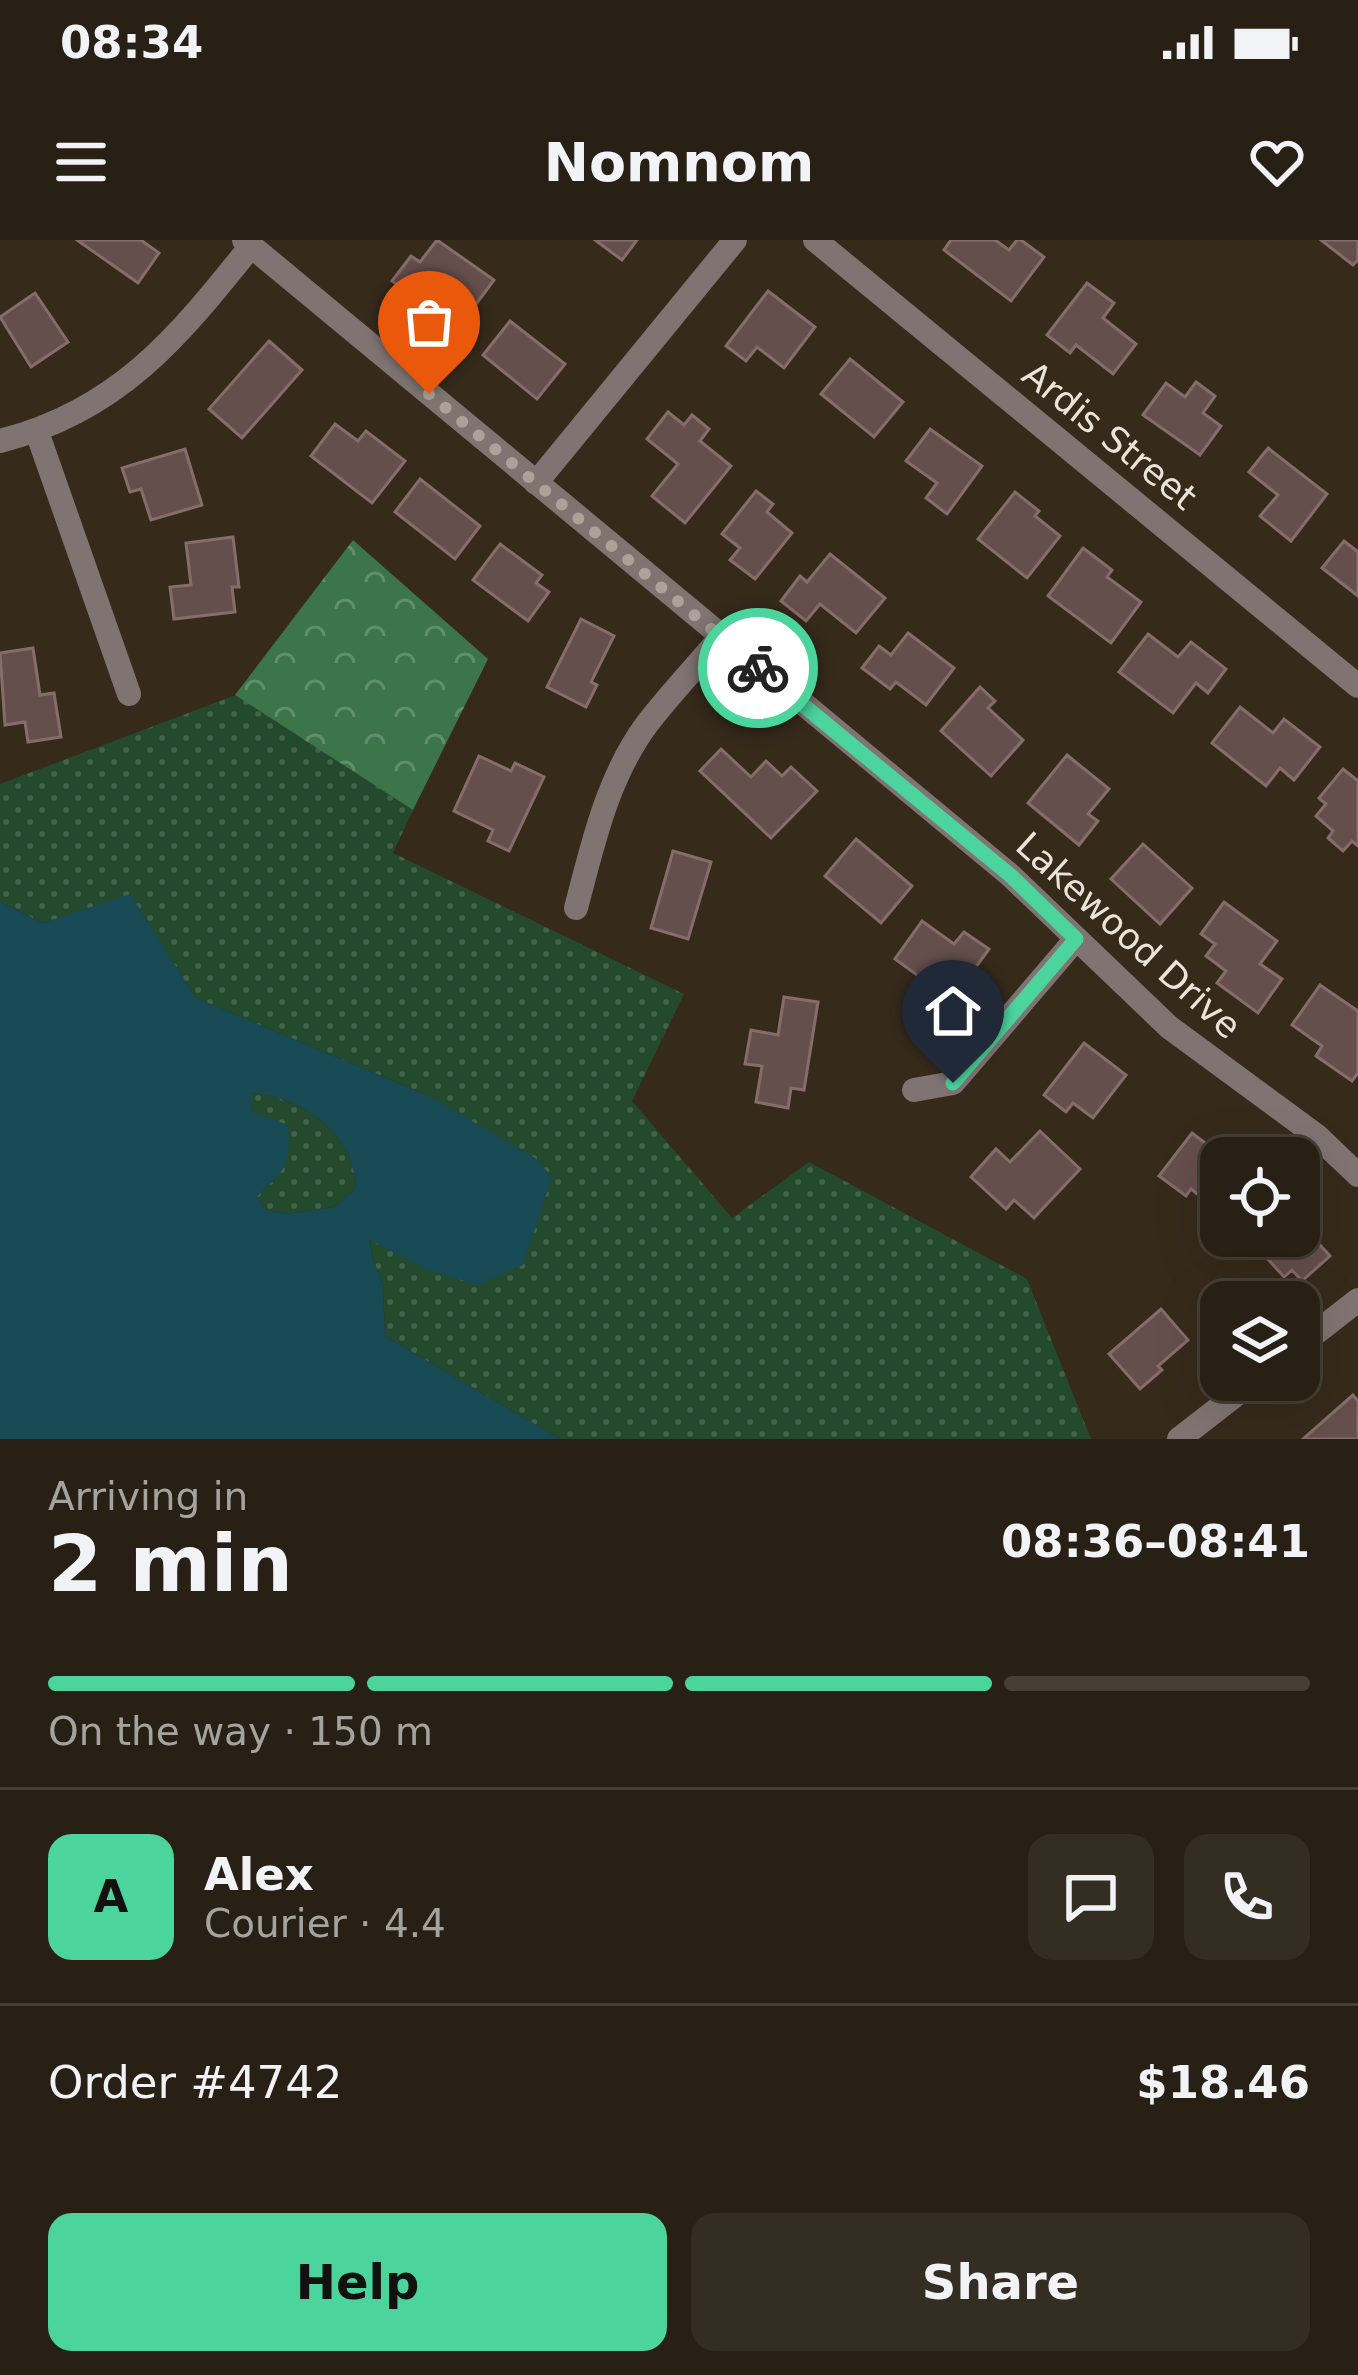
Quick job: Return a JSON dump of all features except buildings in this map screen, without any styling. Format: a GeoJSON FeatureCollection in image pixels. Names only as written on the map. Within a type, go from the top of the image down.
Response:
{"type":"FeatureCollection","features":[{"type":"Feature","properties":{"kind":"street"},"geometry":{"type":"LineString","coordinates":[[536,483],[735,240]]}},
{"type":"Feature","properties":{"kind":"street","name":"Ardis Street"},"geometry":{"type":"LineString","coordinates":[[815,240],[1358,686]]}},
{"type":"Feature","properties":{"kind":"street"},"geometry":{"type":"LineString","coordinates":[[0,441],[37,432],[86,409],[129,381],[168,345],[247,243]]}},
{"type":"Feature","properties":{"kind":"street","name":"Lakewood Drive"},"geometry":{"type":"LineString","coordinates":[[247,243],[1010,875],[1169,1027],[1317,1136],[1358,1175]]}},
{"type":"Feature","properties":{"kind":"street"},"geometry":{"type":"LineString","coordinates":[[37,432],[129,694]]}},
{"type":"Feature","properties":{"kind":"street"},"geometry":{"type":"LineString","coordinates":[[576,908],[617,775],[646,726],[722,637]]}},
{"type":"Feature","properties":{"kind":"street"},"geometry":{"type":"LineString","coordinates":[[914,1090],[953,1083],[1076,939]]}},
{"type":"Feature","properties":{"kind":"street"},"geometry":{"type":"LineString","coordinates":[[1320,1330],[1358,1300]]}},
{"type":"Feature","properties":{"kind":"street"},"geometry":{"type":"LineString","coordinates":[[1179,1439],[1228,1401]]}},
{"type":"Feature","properties":{"kind":"green space"},"geometry":{"type":"Polygon","coordinates":[[[353,540],[488,659],[413,810],[235,695],[353,540]]]}},
{"type":"Feature","properties":{"kind":"green space"},"geometry":{"type":"Polygon","coordinates":[[[236,695],[413,810],[393,853],[684,994],[632,1101],[732,1218],[809,1162],[1027,1279],[1091,1439],[560,1439],[385,1336],[383,1286],[370,1238],[428,1270],[429,1096],[196,998],[130,895],[43,923],[0,902],[0,784],[236,695]]]}},
{"type":"Feature","properties":{"kind":"green space"},"geometry":{"type":"Polygon","coordinates":[[[251,1093],[289,1102],[322,1121],[346,1151],[356,1188],[334,1207],[285,1214],[264,1209],[257,1196],[276,1179],[251,1111],[251,1093]]]}},
{"type":"Feature","properties":{"kind":"water"},"geometry":{"type":"Polygon","coordinates":[[[130,894],[196,998],[429,1096],[535,1158],[552,1177],[523,1265],[478,1285],[428,1270],[370,1240],[383,1286],[385,1336],[560,1439],[0,1439],[0,902],[43,923],[130,894]],[[252,1093],[251,1111],[288,1125],[288,1149],[280,1173],[257,1196],[264,1209],[285,1214],[334,1207],[356,1188],[346,1151],[336,1135],[307,1110],[252,1093]]]}},
{"type":"Feature","properties":{"kind":"way so far"},"geometry":{"type":"LineString","coordinates":[[429,394],[758,668]]}},
{"type":"Feature","properties":{"kind":"route"},"geometry":{"type":"LineString","coordinates":[[758,668],[1010,875],[1076,939],[953,1083]]}}]}
